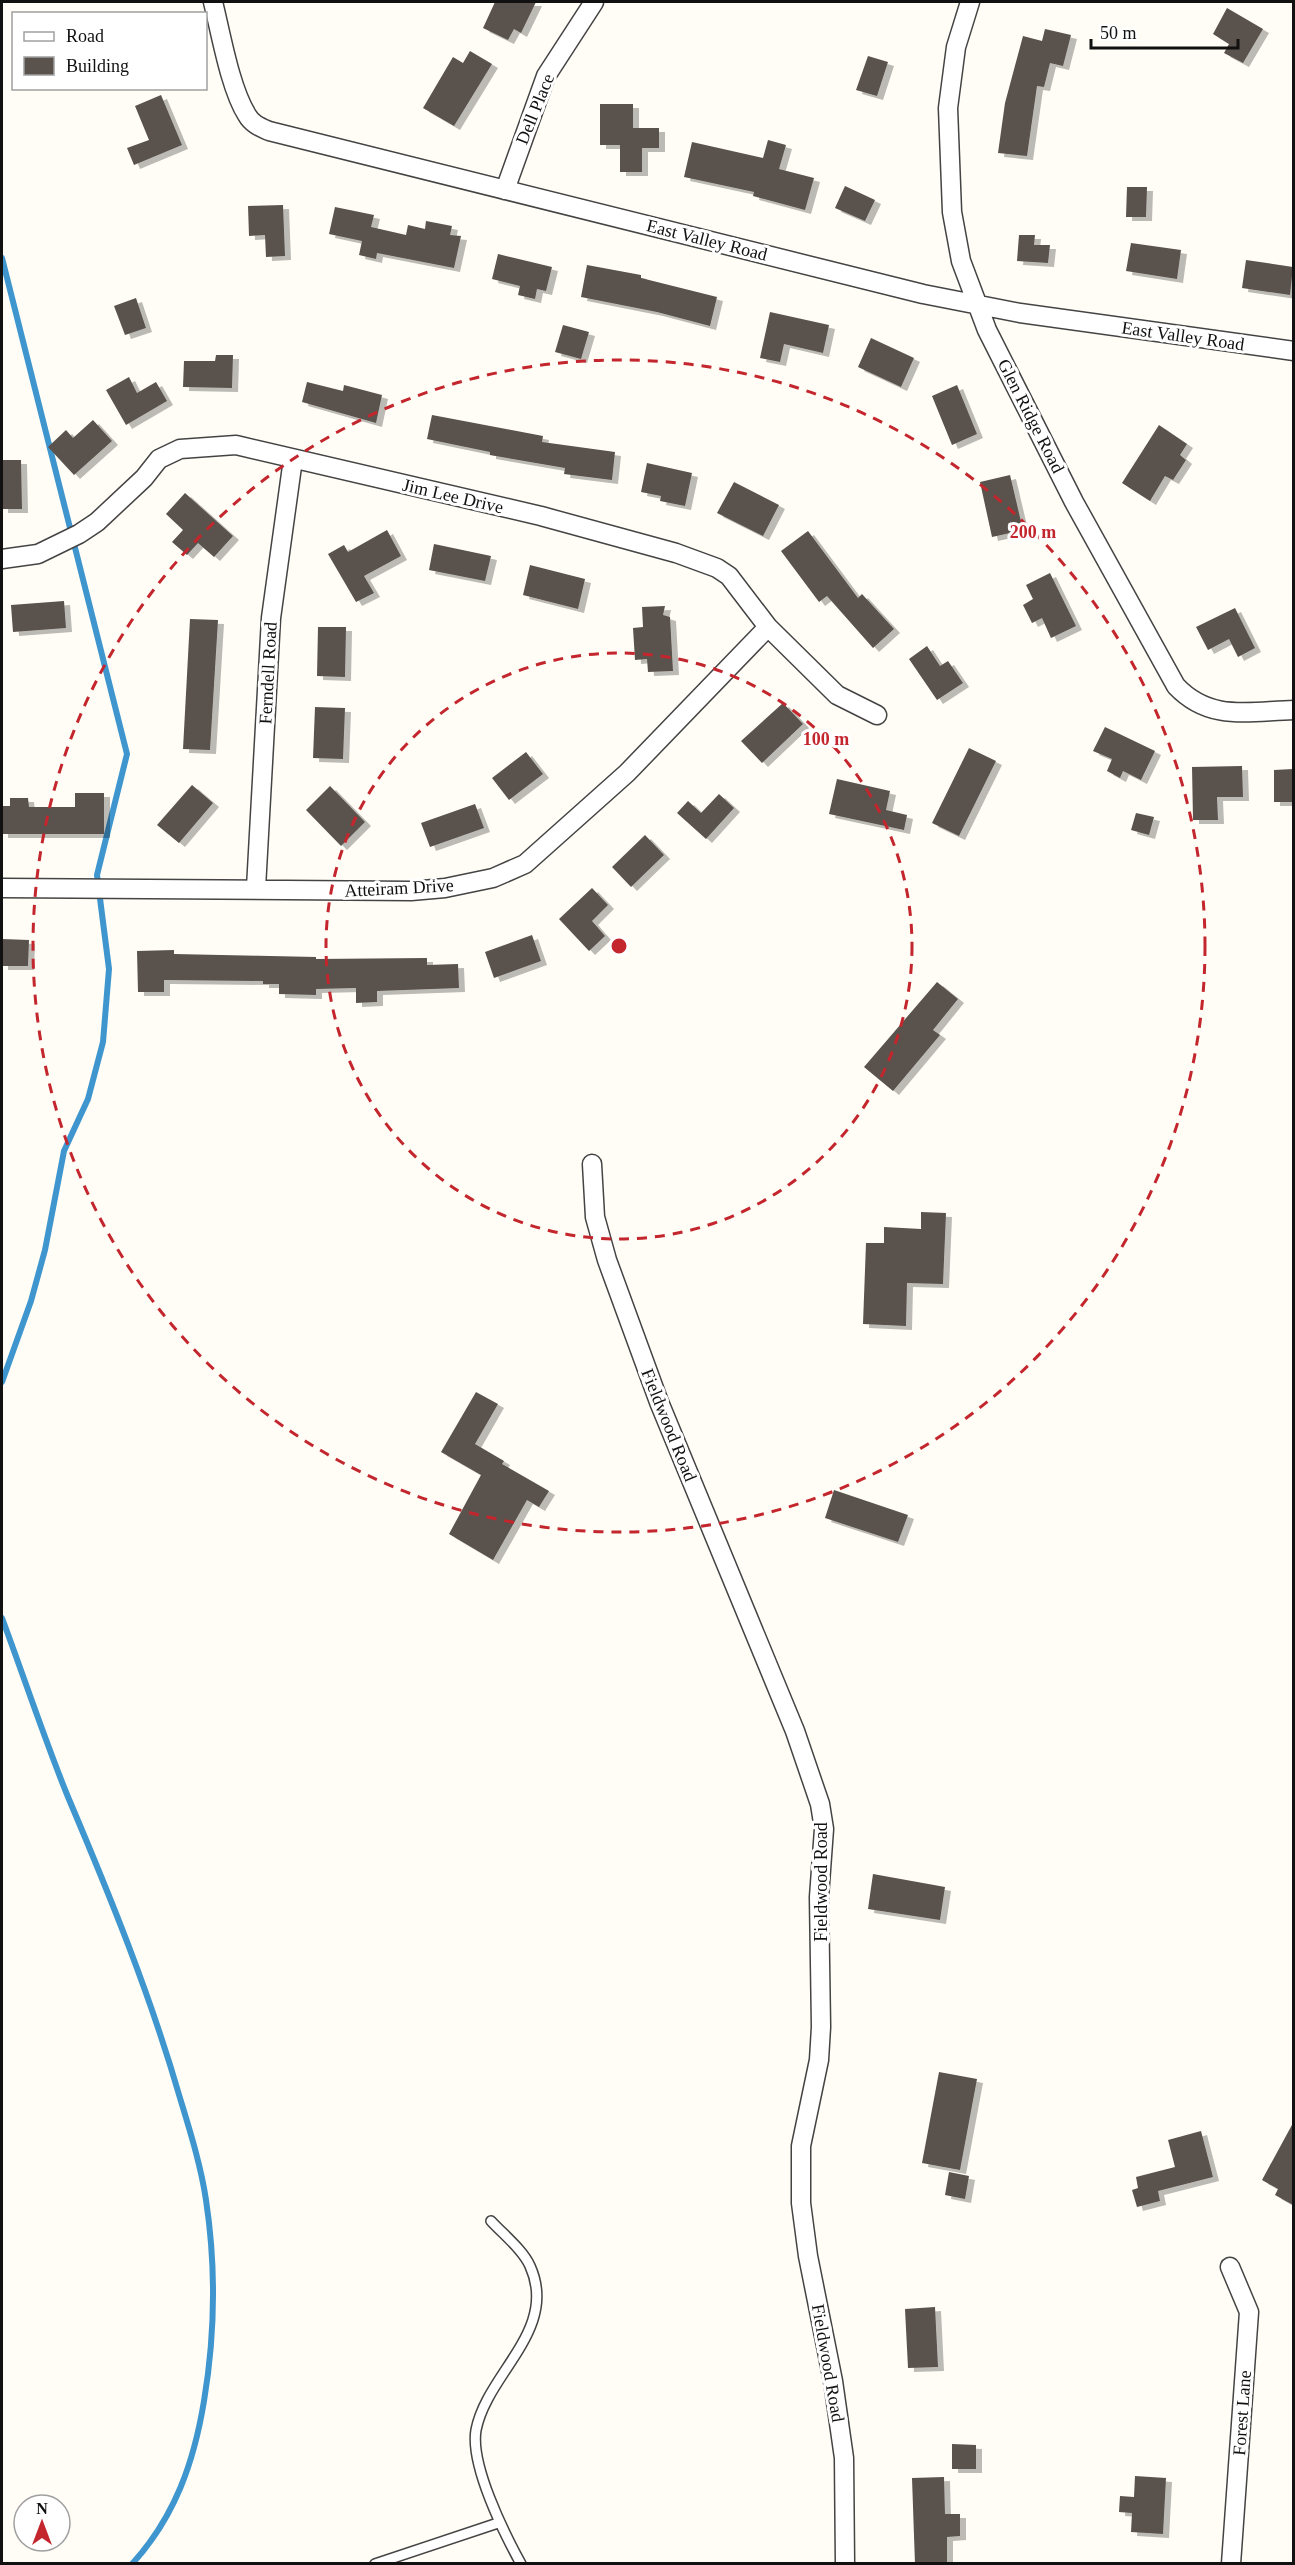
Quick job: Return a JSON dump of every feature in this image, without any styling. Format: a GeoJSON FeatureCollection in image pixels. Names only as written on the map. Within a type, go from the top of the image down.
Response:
{"type":"FeatureCollection","features":[{"type":"Feature","properties":{"kind":"street","name":"East Valley Road"},"geometry":{"type":"LineString","coordinates":[[213,2],[238,95],[247,116],[255,124],[269,131],[923,294],[1020,313],[1293,351]]}},
{"type":"Feature","properties":{"kind":"street","name":"Dell Place"},"geometry":{"type":"LineString","coordinates":[[505,190],[546,76],[594,2]]}},
{"type":"Feature","properties":{"kind":"street","name":"Glen Ridge Road"},"geometry":{"type":"LineString","coordinates":[[969,2],[956,48],[948,108],[952,212],[961,261],[987,330],[1074,502],[1176,686],[1199,706],[1216,711],[1293,710]]}},
{"type":"Feature","properties":{"kind":"street","name":"Jim Lee Drive"},"geometry":{"type":"LineString","coordinates":[[2,559],[38,554],[79,534],[97,522],[144,478],[159,459],[180,449],[236,445],[541,516],[717,568],[729,576],[768,627],[837,695],[877,715]]}},
{"type":"Feature","properties":{"kind":"street","name":"Ferndell Road"},"geometry":{"type":"LineString","coordinates":[[256,888],[271,618],[294,459]]}},
{"type":"Feature","properties":{"kind":"street","name":"Atteiram Drive"},"geometry":{"type":"LineString","coordinates":[[2,888],[256,888],[335,891],[445,888],[493,879],[525,864],[627,773],[768,627]]}},
{"type":"Feature","properties":{"kind":"street","name":"Fieldwood Road"},"geometry":{"type":"LineString","coordinates":[[592,1164],[595,1217],[607,1260],[659,1402],[795,1731],[820,1804],[824,1830],[819,1898],[821,2027],[819,2060],[801,2146],[801,2203],[808,2256],[833,2381],[844,2458],[845,2564]]}},
{"type":"Feature","properties":{"kind":"street","name":"Forest Lane"},"geometry":{"type":"LineString","coordinates":[[1230,2267],[1249,2312],[1232,2564]]}},
{"type":"Feature","properties":{"kind":"lane"},"geometry":{"type":"LineString","coordinates":[[491,2221],[530,2265],[537,2294],[535,2315],[522,2348],[482,2413],[476,2432],[479,2461],[498,2523],[521,2564]]}},
{"type":"Feature","properties":{"kind":"lane"},"geometry":{"type":"LineString","coordinates":[[375,2564],[498,2523]]}},
{"type":"Feature","properties":{"kind":"building"},"geometry":{"type":"Polygon","coordinates":[[[495,2],[536,2],[521,33],[514,29],[508,40],[483,28],[495,2]]]}},
{"type":"Feature","properties":{"kind":"building"},"geometry":{"type":"Polygon","coordinates":[[[1227,8],[1263,29],[1243,63],[1224,53],[1229,44],[1213,34],[1227,8]]]}},
{"type":"Feature","properties":{"kind":"building"},"geometry":{"type":"Polygon","coordinates":[[[1045,29],[1071,35],[1063,66],[1050,63],[1044,87],[1037,86],[1027,156],[998,153],[1005,103],[1023,36],[1042,41],[1045,29]]]}},
{"type":"Feature","properties":{"kind":"building"},"geometry":{"type":"Polygon","coordinates":[[[470,51],[492,64],[454,126],[423,108],[453,57],[463,63],[470,51]]]}},
{"type":"Feature","properties":{"kind":"building"},"geometry":{"type":"Polygon","coordinates":[[[868,56],[888,62],[877,96],[856,90],[868,56]]]}},
{"type":"Feature","properties":{"kind":"building"},"geometry":{"type":"Polygon","coordinates":[[[161,95],[182,145],[134,165],[127,148],[149,140],[135,106],[161,95]]]}},
{"type":"Feature","properties":{"kind":"building"},"geometry":{"type":"Polygon","coordinates":[[[600,104],[633,104],[633,128],[659,128],[659,148],[642,148],[642,172],[620,172],[620,145],[600,145],[600,104]]]}},
{"type":"Feature","properties":{"kind":"building"},"geometry":{"type":"Polygon","coordinates":[[[768,140],[786,145],[779,169],[814,178],[805,210],[753,196],[754,192],[684,177],[692,142],[763,158],[768,140]]]}},
{"type":"Feature","properties":{"kind":"building"},"geometry":{"type":"Polygon","coordinates":[[[845,186],[875,200],[865,221],[835,208],[845,186]]]}},
{"type":"Feature","properties":{"kind":"building"},"geometry":{"type":"Polygon","coordinates":[[[1127,187],[1147,187],[1146,217],[1126,217],[1127,187]]]}},
{"type":"Feature","properties":{"kind":"building"},"geometry":{"type":"Polygon","coordinates":[[[283,205],[285,256],[266,257],[265,235],[249,236],[248,206],[283,205]]]}},
{"type":"Feature","properties":{"kind":"building"},"geometry":{"type":"Polygon","coordinates":[[[335,207],[374,215],[371,227],[406,235],[408,225],[425,229],[426,221],[452,226],[450,235],[461,236],[454,268],[377,253],[376,259],[359,255],[362,241],[329,234],[335,207]]]}},
{"type":"Feature","properties":{"kind":"building"},"geometry":{"type":"Polygon","coordinates":[[[1019,235],[1035,235],[1034,245],[1050,245],[1048,263],[1017,261],[1019,235]]]}},
{"type":"Feature","properties":{"kind":"building"},"geometry":{"type":"Polygon","coordinates":[[[1131,243],[1181,250],[1177,279],[1126,271],[1131,243]]]}},
{"type":"Feature","properties":{"kind":"building"},"geometry":{"type":"Polygon","coordinates":[[[498,254],[552,267],[546,291],[537,289],[535,299],[518,295],[520,286],[492,279],[498,254]]]}},
{"type":"Feature","properties":{"kind":"building"},"geometry":{"type":"Polygon","coordinates":[[[1246,260],[1293,267],[1290,295],[1242,288],[1246,260]]]}},
{"type":"Feature","properties":{"kind":"building"},"geometry":{"type":"Polygon","coordinates":[[[587,265],[641,275],[641,278],[717,297],[710,326],[657,312],[581,297],[587,265]]]}},
{"type":"Feature","properties":{"kind":"building"},"geometry":{"type":"Polygon","coordinates":[[[136,298],[146,328],[125,335],[114,306],[136,298]]]}},
{"type":"Feature","properties":{"kind":"building"},"geometry":{"type":"Polygon","coordinates":[[[770,312],[829,325],[823,353],[784,344],[780,362],[760,358],[770,312]]]}},
{"type":"Feature","properties":{"kind":"building"},"geometry":{"type":"Polygon","coordinates":[[[563,325],[589,332],[581,359],[555,352],[563,325]]]}},
{"type":"Feature","properties":{"kind":"building"},"geometry":{"type":"Polygon","coordinates":[[[871,338],[914,358],[901,387],[858,367],[871,338]]]}},
{"type":"Feature","properties":{"kind":"building"},"geometry":{"type":"Polygon","coordinates":[[[216,355],[233,355],[232,388],[183,387],[184,361],[215,361],[216,355]]]}},
{"type":"Feature","properties":{"kind":"building"},"geometry":{"type":"Polygon","coordinates":[[[129,377],[137,393],[156,382],[167,401],[126,425],[106,390],[129,377]]]}},
{"type":"Feature","properties":{"kind":"building"},"geometry":{"type":"Polygon","coordinates":[[[307,382],[343,391],[344,385],[382,395],[376,423],[302,402],[307,382]]]}},
{"type":"Feature","properties":{"kind":"building"},"geometry":{"type":"Polygon","coordinates":[[[957,385],[977,434],[952,445],[932,396],[957,385]]]}},
{"type":"Feature","properties":{"kind":"building"},"geometry":{"type":"Polygon","coordinates":[[[432,415],[543,436],[542,442],[615,452],[612,480],[564,474],[565,468],[490,455],[490,452],[427,439],[432,415]]]}},
{"type":"Feature","properties":{"kind":"building"},"geometry":{"type":"Polygon","coordinates":[[[93,420],[112,441],[74,475],[48,447],[66,430],[73,438],[93,420]]]}},
{"type":"Feature","properties":{"kind":"building"},"geometry":{"type":"Polygon","coordinates":[[[1159,425],[1187,444],[1180,455],[1186,460],[1173,480],[1165,476],[1150,501],[1122,483],[1159,425]]]}},
{"type":"Feature","properties":{"kind":"building"},"geometry":{"type":"Polygon","coordinates":[[[2,460],[21,460],[22,509],[2,509],[2,460]]]}},
{"type":"Feature","properties":{"kind":"building"},"geometry":{"type":"Polygon","coordinates":[[[647,463],[692,473],[685,506],[660,501],[661,496],[641,492],[647,463]]]}},
{"type":"Feature","properties":{"kind":"building"},"geometry":{"type":"Polygon","coordinates":[[[1010,475],[1023,530],[992,537],[980,482],[1010,475]]]}},
{"type":"Feature","properties":{"kind":"building"},"geometry":{"type":"Polygon","coordinates":[[[734,482],[779,505],[763,536],[717,513],[734,482]]]}},
{"type":"Feature","properties":{"kind":"building"},"geometry":{"type":"Polygon","coordinates":[[[185,493],[233,536],[214,557],[198,543],[187,555],[172,542],[183,530],[166,514],[185,493]]]}},
{"type":"Feature","properties":{"kind":"building"},"geometry":{"type":"Polygon","coordinates":[[[387,530],[401,556],[364,576],[374,593],[356,602],[328,554],[344,545],[348,552],[387,530]]]}},
{"type":"Feature","properties":{"kind":"building"},"geometry":{"type":"Polygon","coordinates":[[[808,531],[858,598],[862,594],[894,629],[873,648],[827,596],[819,602],[781,551],[808,531]]]}},
{"type":"Feature","properties":{"kind":"building"},"geometry":{"type":"Polygon","coordinates":[[[434,544],[491,556],[485,581],[429,570],[434,544]]]}},
{"type":"Feature","properties":{"kind":"building"},"geometry":{"type":"Polygon","coordinates":[[[530,565],[585,579],[578,609],[523,595],[530,565]]]}},
{"type":"Feature","properties":{"kind":"building"},"geometry":{"type":"Polygon","coordinates":[[[1050,573],[1076,626],[1051,638],[1042,618],[1032,623],[1023,605],[1033,599],[1026,585],[1050,573]]]}},
{"type":"Feature","properties":{"kind":"building"},"geometry":{"type":"Polygon","coordinates":[[[64,601],[66,628],[13,632],[11,605],[64,601]]]}},
{"type":"Feature","properties":{"kind":"building"},"geometry":{"type":"Polygon","coordinates":[[[665,606],[663,615],[670,617],[673,671],[648,672],[647,659],[635,660],[633,628],[643,627],[642,607],[665,606]]]}},
{"type":"Feature","properties":{"kind":"building"},"geometry":{"type":"Polygon","coordinates":[[[1235,608],[1255,648],[1238,657],[1229,639],[1208,650],[1196,627],[1235,608]]]}},
{"type":"Feature","properties":{"kind":"building"},"geometry":{"type":"Polygon","coordinates":[[[190,619],[218,620],[210,750],[183,749],[190,619]]]}},
{"type":"Feature","properties":{"kind":"building"},"geometry":{"type":"Polygon","coordinates":[[[318,627],[346,627],[345,677],[317,676],[318,627]]]}},
{"type":"Feature","properties":{"kind":"building"},"geometry":{"type":"Polygon","coordinates":[[[927,646],[940,666],[948,661],[963,683],[937,700],[909,659],[927,646]]]}},
{"type":"Feature","properties":{"kind":"building"},"geometry":{"type":"Polygon","coordinates":[[[783,703],[803,724],[762,763],[741,741],[783,703]]]}},
{"type":"Feature","properties":{"kind":"building"},"geometry":{"type":"Polygon","coordinates":[[[315,707],[345,708],[343,759],[313,758],[315,707]]]}},
{"type":"Feature","properties":{"kind":"building"},"geometry":{"type":"Polygon","coordinates":[[[1105,727],[1155,751],[1141,780],[1123,771],[1120,778],[1107,771],[1112,759],[1093,751],[1105,727]]]}},
{"type":"Feature","properties":{"kind":"building"},"geometry":{"type":"Polygon","coordinates":[[[969,748],[996,761],[959,836],[932,823],[969,748]]]}},
{"type":"Feature","properties":{"kind":"building"},"geometry":{"type":"Polygon","coordinates":[[[526,752],[543,774],[509,800],[492,778],[526,752]]]}},
{"type":"Feature","properties":{"kind":"building"},"geometry":{"type":"Polygon","coordinates":[[[1242,766],[1243,797],[1217,797],[1218,820],[1193,820],[1192,767],[1242,766]]]}},
{"type":"Feature","properties":{"kind":"building"},"geometry":{"type":"Polygon","coordinates":[[[1293,769],[1293,802],[1274,802],[1274,770],[1293,769]]]}},
{"type":"Feature","properties":{"kind":"building"},"geometry":{"type":"Polygon","coordinates":[[[837,779],[890,791],[886,810],[907,815],[904,830],[829,814],[837,779]]]}},
{"type":"Feature","properties":{"kind":"building"},"geometry":{"type":"Polygon","coordinates":[[[192,785],[213,803],[179,843],[157,825],[192,785]]]}},
{"type":"Feature","properties":{"kind":"building"},"geometry":{"type":"Polygon","coordinates":[[[330,786],[365,822],[341,846],[306,810],[330,786]]]}},
{"type":"Feature","properties":{"kind":"building"},"geometry":{"type":"Polygon","coordinates":[[[75,793],[104,793],[104,834],[2,834],[2,806],[10,806],[10,798],[28,798],[29,807],[75,807],[75,793]]]}},
{"type":"Feature","properties":{"kind":"building"},"geometry":{"type":"Polygon","coordinates":[[[719,794],[734,808],[706,839],[677,813],[688,801],[701,813],[719,794]]]}},
{"type":"Feature","properties":{"kind":"building"},"geometry":{"type":"Polygon","coordinates":[[[475,804],[484,828],[430,847],[421,823],[475,804]]]}},
{"type":"Feature","properties":{"kind":"building"},"geometry":{"type":"Polygon","coordinates":[[[1136,813],[1154,817],[1149,835],[1131,830],[1136,813]]]}},
{"type":"Feature","properties":{"kind":"building"},"geometry":{"type":"Polygon","coordinates":[[[645,835],[664,855],[631,887],[612,867],[645,835]]]}},
{"type":"Feature","properties":{"kind":"building"},"geometry":{"type":"Polygon","coordinates":[[[592,888],[608,905],[592,921],[605,936],[589,951],[559,919],[592,888]]]}},
{"type":"Feature","properties":{"kind":"building"},"geometry":{"type":"Polygon","coordinates":[[[532,935],[541,961],[494,978],[485,952],[532,935]]]}},
{"type":"Feature","properties":{"kind":"building"},"geometry":{"type":"Polygon","coordinates":[[[2,939],[29,940],[28,966],[2,966],[2,939]]]}},
{"type":"Feature","properties":{"kind":"building"},"geometry":{"type":"Polygon","coordinates":[[[174,950],[174,954],[316,957],[316,959],[427,958],[427,965],[458,964],[459,988],[377,991],[377,1002],[356,1003],[356,988],[316,989],[316,995],[279,994],[279,984],[263,984],[263,981],[164,980],[164,992],[138,992],[137,951],[174,950]]]}},
{"type":"Feature","properties":{"kind":"building"},"geometry":{"type":"Polygon","coordinates":[[[937,982],[958,999],[933,1030],[940,1035],[893,1091],[864,1067],[937,982]]]}},
{"type":"Feature","properties":{"kind":"building"},"geometry":{"type":"Polygon","coordinates":[[[921,1212],[946,1213],[943,1284],[907,1283],[906,1326],[863,1324],[866,1243],[884,1243],[884,1227],[921,1229],[921,1212]]]}},
{"type":"Feature","properties":{"kind":"building"},"geometry":{"type":"Polygon","coordinates":[[[476,1392],[498,1404],[475,1444],[504,1461],[502,1464],[549,1491],[539,1507],[527,1500],[493,1560],[449,1534],[481,1475],[441,1452],[476,1392]]]}},
{"type":"Feature","properties":{"kind":"building"},"geometry":{"type":"Polygon","coordinates":[[[834,1490],[908,1515],[898,1542],[825,1518],[834,1490]]]}},
{"type":"Feature","properties":{"kind":"building"},"geometry":{"type":"Polygon","coordinates":[[[873,1874],[945,1887],[940,1920],[868,1909],[873,1874]]]}},
{"type":"Feature","properties":{"kind":"building"},"geometry":{"type":"Polygon","coordinates":[[[939,2072],[977,2079],[960,2170],[922,2163],[939,2072]]]}},
{"type":"Feature","properties":{"kind":"building"},"geometry":{"type":"Polygon","coordinates":[[[1293,2123],[1293,2205],[1275,2195],[1278,2189],[1262,2180],[1293,2123]]]}},
{"type":"Feature","properties":{"kind":"building"},"geometry":{"type":"Polygon","coordinates":[[[1201,2131],[1213,2177],[1158,2191],[1160,2201],[1137,2207],[1132,2190],[1138,2188],[1136,2177],[1175,2167],[1168,2140],[1201,2131]]]}},
{"type":"Feature","properties":{"kind":"building"},"geometry":{"type":"Polygon","coordinates":[[[949,2172],[969,2176],[965,2199],[945,2195],[949,2172]]]}},
{"type":"Feature","properties":{"kind":"building"},"geometry":{"type":"Polygon","coordinates":[[[935,2307],[938,2367],[908,2368],[905,2309],[935,2307]]]}},
{"type":"Feature","properties":{"kind":"building"},"geometry":{"type":"Polygon","coordinates":[[[952,2444],[976,2445],[976,2469],[952,2469],[952,2444]]]}},
{"type":"Feature","properties":{"kind":"building"},"geometry":{"type":"Polygon","coordinates":[[[1135,2476],[1166,2478],[1163,2534],[1131,2532],[1132,2513],[1119,2512],[1120,2496],[1134,2497],[1135,2476]]]}},
{"type":"Feature","properties":{"kind":"building"},"geometry":{"type":"Polygon","coordinates":[[[944,2477],[945,2514],[960,2514],[960,2536],[947,2537],[947,2564],[915,2564],[912,2478],[944,2477]]]}},
{"type":"Feature","properties":{"kind":"waterway"},"geometry":{"type":"LineString","coordinates":[[2,258],[127,754],[97,875],[109,969],[103,1042],[88,1099],[64,1151],[45,1250],[31,1301],[2,1382]]}},
{"type":"Feature","properties":{"kind":"waterway"},"geometry":{"type":"LineString","coordinates":[[2,1618],[59,1775],[114,1908],[156,2021],[191,2136],[206,2200],[213,2300],[208,2376],[200,2424],[188,2467],[171,2508],[147,2546],[132,2564]]}}]}
